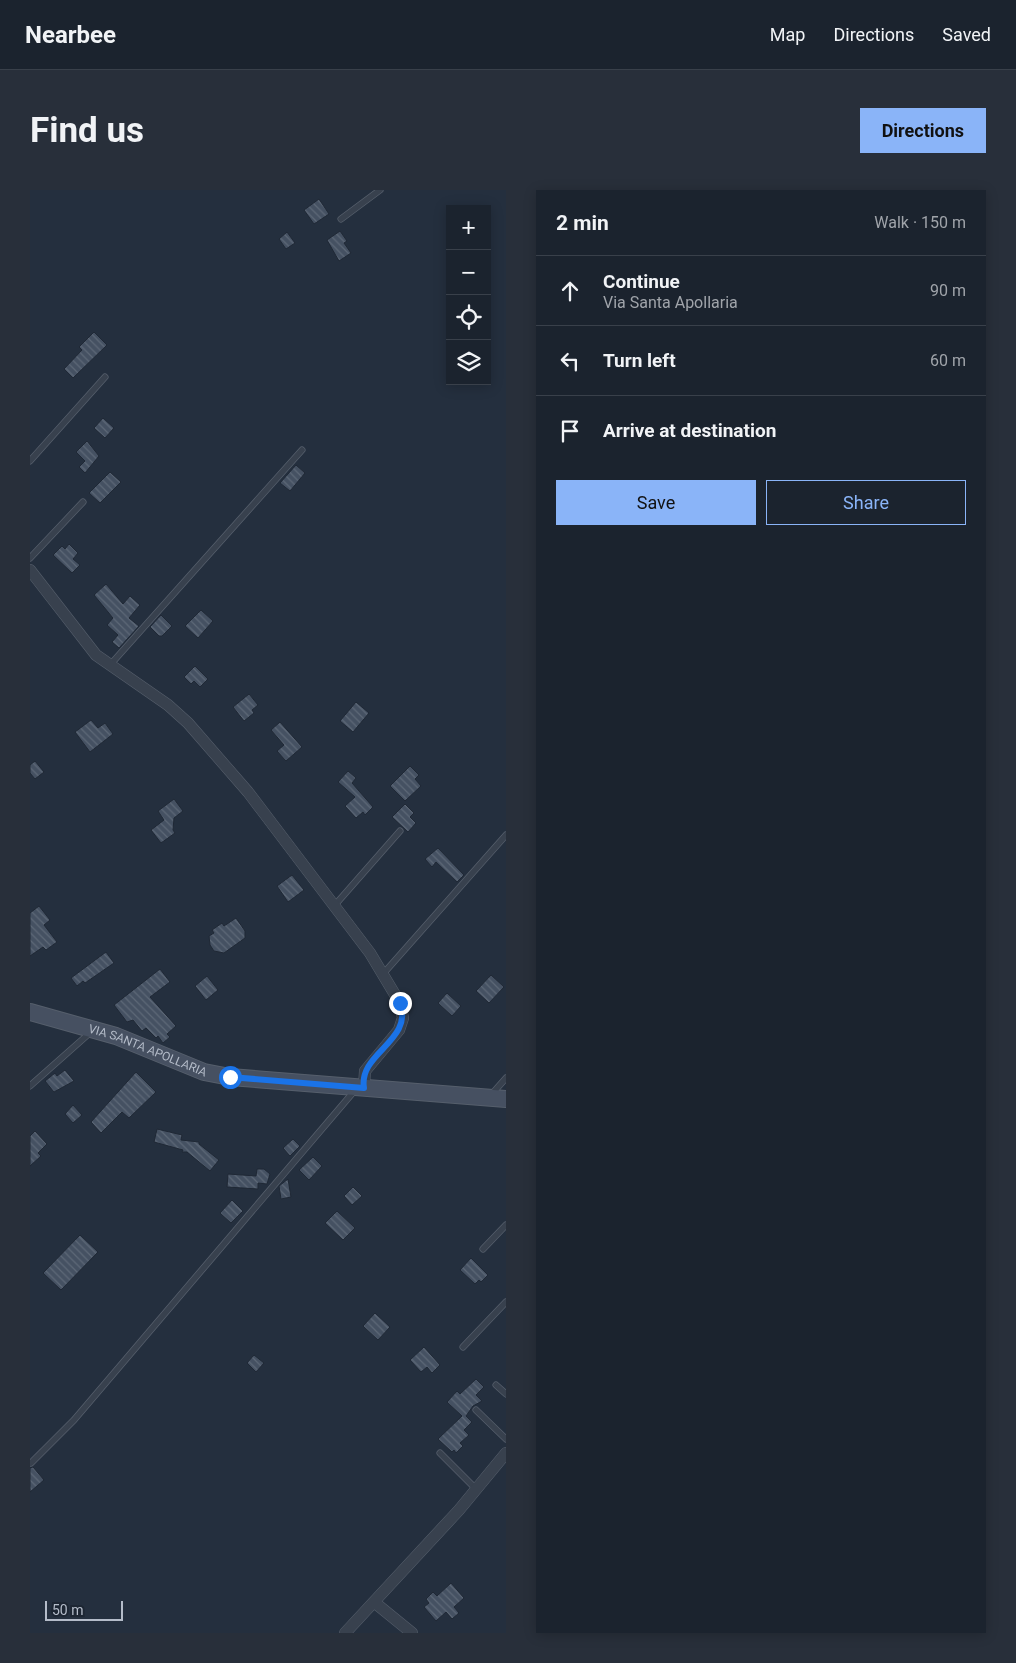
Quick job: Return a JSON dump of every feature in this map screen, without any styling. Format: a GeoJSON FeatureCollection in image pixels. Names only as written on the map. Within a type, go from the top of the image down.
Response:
{"type":"FeatureCollection","features":[{"type":"Feature","properties":{"kind":"street"},"geometry":{"type":"LineString","coordinates":[[31,575],[90,648],[109,665],[168,705],[188,723],[248,792],[334,905],[383,974],[400,1003],[403,1021],[399,1030],[364,1071],[361,1087]]}},
{"type":"Feature","properties":{"kind":"street","name":"VIA SANTA APOLLARIA"},"geometry":{"type":"LineString","coordinates":[[30,1012],[95,1029],[138,1043],[204,1072],[230,1077],[506,1099]]}},
{"type":"Feature","properties":{"kind":"street"},"geometry":{"type":"LineString","coordinates":[[345,1633],[476,1489],[506,1453]]}},
{"type":"Feature","properties":{"kind":"street"},"geometry":{"type":"LineString","coordinates":[[374,1602],[412,1633]]}},
{"type":"Feature","properties":{"kind":"lane"},"geometry":{"type":"LineString","coordinates":[[341,219],[380,190]]}},
{"type":"Feature","properties":{"kind":"lane"},"geometry":{"type":"LineString","coordinates":[[30,461],[105,378]]}},
{"type":"Feature","properties":{"kind":"lane"},"geometry":{"type":"LineString","coordinates":[[109,665],[302,450]]}},
{"type":"Feature","properties":{"kind":"lane"},"geometry":{"type":"LineString","coordinates":[[30,558],[83,502]]}},
{"type":"Feature","properties":{"kind":"lane"},"geometry":{"type":"LineString","coordinates":[[334,905],[400,831]]}},
{"type":"Feature","properties":{"kind":"lane"},"geometry":{"type":"LineString","coordinates":[[383,974],[506,835]]}},
{"type":"Feature","properties":{"kind":"lane"},"geometry":{"type":"LineString","coordinates":[[30,1086],[95,1029]]}},
{"type":"Feature","properties":{"kind":"lane"},"geometry":{"type":"LineString","coordinates":[[489,1098],[506,1078]]}},
{"type":"Feature","properties":{"kind":"lane"},"geometry":{"type":"LineString","coordinates":[[32,1463],[74,1420],[361,1087]]}},
{"type":"Feature","properties":{"kind":"lane"},"geometry":{"type":"LineString","coordinates":[[483,1249],[506,1225]]}},
{"type":"Feature","properties":{"kind":"lane"},"geometry":{"type":"LineString","coordinates":[[463,1347],[506,1302]]}},
{"type":"Feature","properties":{"kind":"lane"},"geometry":{"type":"LineString","coordinates":[[496,1384],[506,1394]]}},
{"type":"Feature","properties":{"kind":"lane"},"geometry":{"type":"LineString","coordinates":[[476,1410],[506,1439]]}},
{"type":"Feature","properties":{"kind":"lane"},"geometry":{"type":"LineString","coordinates":[[440,1453],[476,1489]]}},
{"type":"Feature","properties":{"kind":"building"},"geometry":{"type":"Polygon","coordinates":[[[319,199],[329,214],[314,224],[304,210],[319,199]]]}},
{"type":"Feature","properties":{"kind":"building"},"geometry":{"type":"Polygon","coordinates":[[[340,231],[347,241],[344,243],[351,253],[339,261],[327,240],[340,231]]]}},
{"type":"Feature","properties":{"kind":"building"},"geometry":{"type":"Polygon","coordinates":[[[287,232],[295,243],[286,249],[279,239],[287,232]]]}},
{"type":"Feature","properties":{"kind":"building"},"geometry":{"type":"Polygon","coordinates":[[[94,332],[107,345],[73,378],[64,369],[82,350],[79,347],[94,332]]]}},
{"type":"Feature","properties":{"kind":"building"},"geometry":{"type":"Polygon","coordinates":[[[103,418],[114,428],[105,438],[94,428],[103,418]]]}},
{"type":"Feature","properties":{"kind":"building"},"geometry":{"type":"Polygon","coordinates":[[[87,441],[99,456],[85,473],[79,467],[85,461],[76,452],[87,441]]]}},
{"type":"Feature","properties":{"kind":"building"},"geometry":{"type":"Polygon","coordinates":[[[296,465],[305,473],[290,491],[280,483],[296,465]]]}},
{"type":"Feature","properties":{"kind":"building"},"geometry":{"type":"Polygon","coordinates":[[[110,472],[121,482],[100,503],[89,493],[110,472]]]}},
{"type":"Feature","properties":{"kind":"building"},"geometry":{"type":"Polygon","coordinates":[[[69,544],[78,553],[73,559],[80,565],[72,573],[53,555],[62,546],[65,549],[69,544]]]}},
{"type":"Feature","properties":{"kind":"building"},"geometry":{"type":"Polygon","coordinates":[[[106,584],[123,604],[130,596],[140,605],[129,618],[139,626],[119,648],[112,642],[118,635],[107,625],[113,618],[94,595],[106,584]]]}},
{"type":"Feature","properties":{"kind":"building"},"geometry":{"type":"Polygon","coordinates":[[[201,610],[213,621],[198,638],[185,626],[201,610]]]}},
{"type":"Feature","properties":{"kind":"building"},"geometry":{"type":"Polygon","coordinates":[[[161,615],[172,626],[162,636],[159,636],[150,627],[161,615]]]}},
{"type":"Feature","properties":{"kind":"building"},"geometry":{"type":"Polygon","coordinates":[[[195,666],[208,679],[200,687],[194,681],[191,684],[184,677],[195,666]]]}},
{"type":"Feature","properties":{"kind":"building"},"geometry":{"type":"Polygon","coordinates":[[[249,694],[258,705],[252,710],[254,713],[244,721],[233,707],[249,694]]]}},
{"type":"Feature","properties":{"kind":"building"},"geometry":{"type":"Polygon","coordinates":[[[356,702],[369,713],[353,732],[340,721],[356,702]]]}},
{"type":"Feature","properties":{"kind":"building"},"geometry":{"type":"Polygon","coordinates":[[[91,720],[98,728],[105,723],[113,734],[90,752],[75,732],[91,720]]]}},
{"type":"Feature","properties":{"kind":"building"},"geometry":{"type":"Polygon","coordinates":[[[280,722],[302,747],[286,761],[277,751],[284,745],[271,730],[280,722]]]}},
{"type":"Feature","properties":{"kind":"building"},"geometry":{"type":"Polygon","coordinates":[[[35,761],[44,772],[35,779],[30,773],[30,765],[35,761]]]}},
{"type":"Feature","properties":{"kind":"building"},"geometry":{"type":"Polygon","coordinates":[[[410,766],[419,775],[415,779],[421,786],[405,801],[390,786],[410,766]]]}},
{"type":"Feature","properties":{"kind":"building"},"geometry":{"type":"Polygon","coordinates":[[[348,771],[356,778],[352,783],[373,807],[365,815],[363,812],[356,818],[345,806],[355,797],[338,782],[348,771]]]}},
{"type":"Feature","properties":{"kind":"building"},"geometry":{"type":"Polygon","coordinates":[[[174,799],[183,811],[174,818],[173,830],[175,833],[161,843],[151,830],[164,820],[158,811],[174,799]]]}},
{"type":"Feature","properties":{"kind":"building"},"geometry":{"type":"Polygon","coordinates":[[[405,804],[414,813],[410,817],[416,823],[408,832],[392,817],[405,804]]]}},
{"type":"Feature","properties":{"kind":"building"},"geometry":{"type":"Polygon","coordinates":[[[438,848],[464,875],[457,882],[436,862],[432,867],[425,859],[438,848]]]}},
{"type":"Feature","properties":{"kind":"building"},"geometry":{"type":"Polygon","coordinates":[[[292,875],[304,890],[288,902],[277,886],[292,875]]]}},
{"type":"Feature","properties":{"kind":"building"},"geometry":{"type":"Polygon","coordinates":[[[39,906],[50,920],[44,925],[57,942],[46,950],[43,947],[30,956],[30,913],[39,906]]]}},
{"type":"Feature","properties":{"kind":"building"},"geometry":{"type":"Polygon","coordinates":[[[236,918],[245,931],[245,938],[224,953],[214,951],[210,945],[209,936],[214,933],[212,930],[222,923],[224,926],[236,918]]]}},
{"type":"Feature","properties":{"kind":"building"},"geometry":{"type":"Polygon","coordinates":[[[106,952],[114,963],[85,983],[83,981],[77,986],[71,978],[106,952]]]}},
{"type":"Feature","properties":{"kind":"building"},"geometry":{"type":"Polygon","coordinates":[[[160,969],[170,982],[150,997],[176,1026],[167,1034],[170,1037],[163,1043],[158,1036],[156,1038],[146,1028],[142,1031],[133,1020],[127,1022],[114,1005],[160,969]]]}},
{"type":"Feature","properties":{"kind":"building"},"geometry":{"type":"Polygon","coordinates":[[[491,975],[504,987],[489,1003],[476,991],[491,975]]]}},
{"type":"Feature","properties":{"kind":"building"},"geometry":{"type":"Polygon","coordinates":[[[207,976],[218,990],[206,1000],[195,986],[207,976]]]}},
{"type":"Feature","properties":{"kind":"building"},"geometry":{"type":"Polygon","coordinates":[[[447,993],[461,1006],[452,1016],[438,1003],[447,993]]]}},
{"type":"Feature","properties":{"kind":"building"},"geometry":{"type":"Polygon","coordinates":[[[65,1070],[74,1081],[54,1092],[45,1081],[55,1073],[57,1076],[65,1070]]]}},
{"type":"Feature","properties":{"kind":"building"},"geometry":{"type":"Polygon","coordinates":[[[136,1072],[156,1092],[129,1118],[122,1112],[101,1133],[91,1122],[136,1072]]]}},
{"type":"Feature","properties":{"kind":"building"},"geometry":{"type":"Polygon","coordinates":[[[73,1105],[82,1115],[73,1123],[65,1114],[73,1105]]]}},
{"type":"Feature","properties":{"kind":"building"},"geometry":{"type":"Polygon","coordinates":[[[157,1129],[182,1135],[181,1140],[199,1142],[219,1160],[210,1171],[187,1152],[154,1142],[157,1129]]]}},
{"type":"Feature","properties":{"kind":"building"},"geometry":{"type":"Polygon","coordinates":[[[35,1131],[47,1144],[38,1153],[41,1156],[30,1166],[30,1136],[35,1131]]]}},
{"type":"Feature","properties":{"kind":"building"},"geometry":{"type":"Polygon","coordinates":[[[293,1139],[300,1146],[290,1156],[283,1148],[293,1139]]]}},
{"type":"Feature","properties":{"kind":"building"},"geometry":{"type":"Polygon","coordinates":[[[313,1157],[322,1166],[309,1180],[299,1170],[313,1157]]]}},
{"type":"Feature","properties":{"kind":"building"},"geometry":{"type":"Polygon","coordinates":[[[257,1169],[264,1169],[270,1174],[267,1184],[258,1183],[258,1189],[227,1187],[228,1174],[256,1176],[257,1169]]]}},
{"type":"Feature","properties":{"kind":"building"},"geometry":{"type":"Polygon","coordinates":[[[288,1179],[291,1197],[281,1199],[279,1186],[288,1179]]]}},
{"type":"Feature","properties":{"kind":"building"},"geometry":{"type":"Polygon","coordinates":[[[353,1187],[362,1196],[352,1205],[344,1196],[353,1187]]]}},
{"type":"Feature","properties":{"kind":"building"},"geometry":{"type":"Polygon","coordinates":[[[232,1200],[243,1211],[231,1223],[220,1213],[232,1200]]]}},
{"type":"Feature","properties":{"kind":"building"},"geometry":{"type":"Polygon","coordinates":[[[337,1211],[355,1228],[343,1240],[325,1223],[337,1211]]]}},
{"type":"Feature","properties":{"kind":"building"},"geometry":{"type":"Polygon","coordinates":[[[80,1235],[98,1252],[61,1290],[43,1273],[80,1235]]]}},
{"type":"Feature","properties":{"kind":"building"},"geometry":{"type":"Polygon","coordinates":[[[471,1258],[488,1275],[481,1282],[479,1280],[475,1284],[460,1270],[471,1258]]]}},
{"type":"Feature","properties":{"kind":"building"},"geometry":{"type":"Polygon","coordinates":[[[375,1313],[390,1327],[378,1340],[363,1326],[375,1313]]]}},
{"type":"Feature","properties":{"kind":"building"},"geometry":{"type":"Polygon","coordinates":[[[424,1347],[440,1365],[432,1373],[427,1367],[421,1372],[410,1360],[424,1347]]]}},
{"type":"Feature","properties":{"kind":"building"},"geometry":{"type":"Polygon","coordinates":[[[254,1355],[264,1363],[256,1372],[247,1363],[254,1355]]]}},
{"type":"Feature","properties":{"kind":"building"},"geometry":{"type":"Polygon","coordinates":[[[476,1379],[484,1387],[476,1395],[482,1401],[473,1406],[466,1416],[472,1422],[464,1430],[469,1435],[460,1443],[463,1446],[456,1453],[454,1450],[452,1452],[438,1439],[462,1416],[447,1402],[457,1391],[460,1394],[476,1379]]]}},
{"type":"Feature","properties":{"kind":"building"},"geometry":{"type":"Polygon","coordinates":[[[33,1467],[44,1480],[30,1492],[30,1468],[33,1467]]]}},
{"type":"Feature","properties":{"kind":"building"},"geometry":{"type":"Polygon","coordinates":[[[451,1583],[464,1598],[454,1607],[459,1613],[452,1619],[446,1612],[436,1621],[424,1607],[429,1603],[426,1599],[433,1592],[437,1596],[451,1583]]]}},
{"type":"Feature","properties":{"kind":"route"},"geometry":{"type":"LineString","coordinates":[[230,1077],[364,1088],[364,1071],[401,1027],[403,1014],[400,1003]]}}]}
